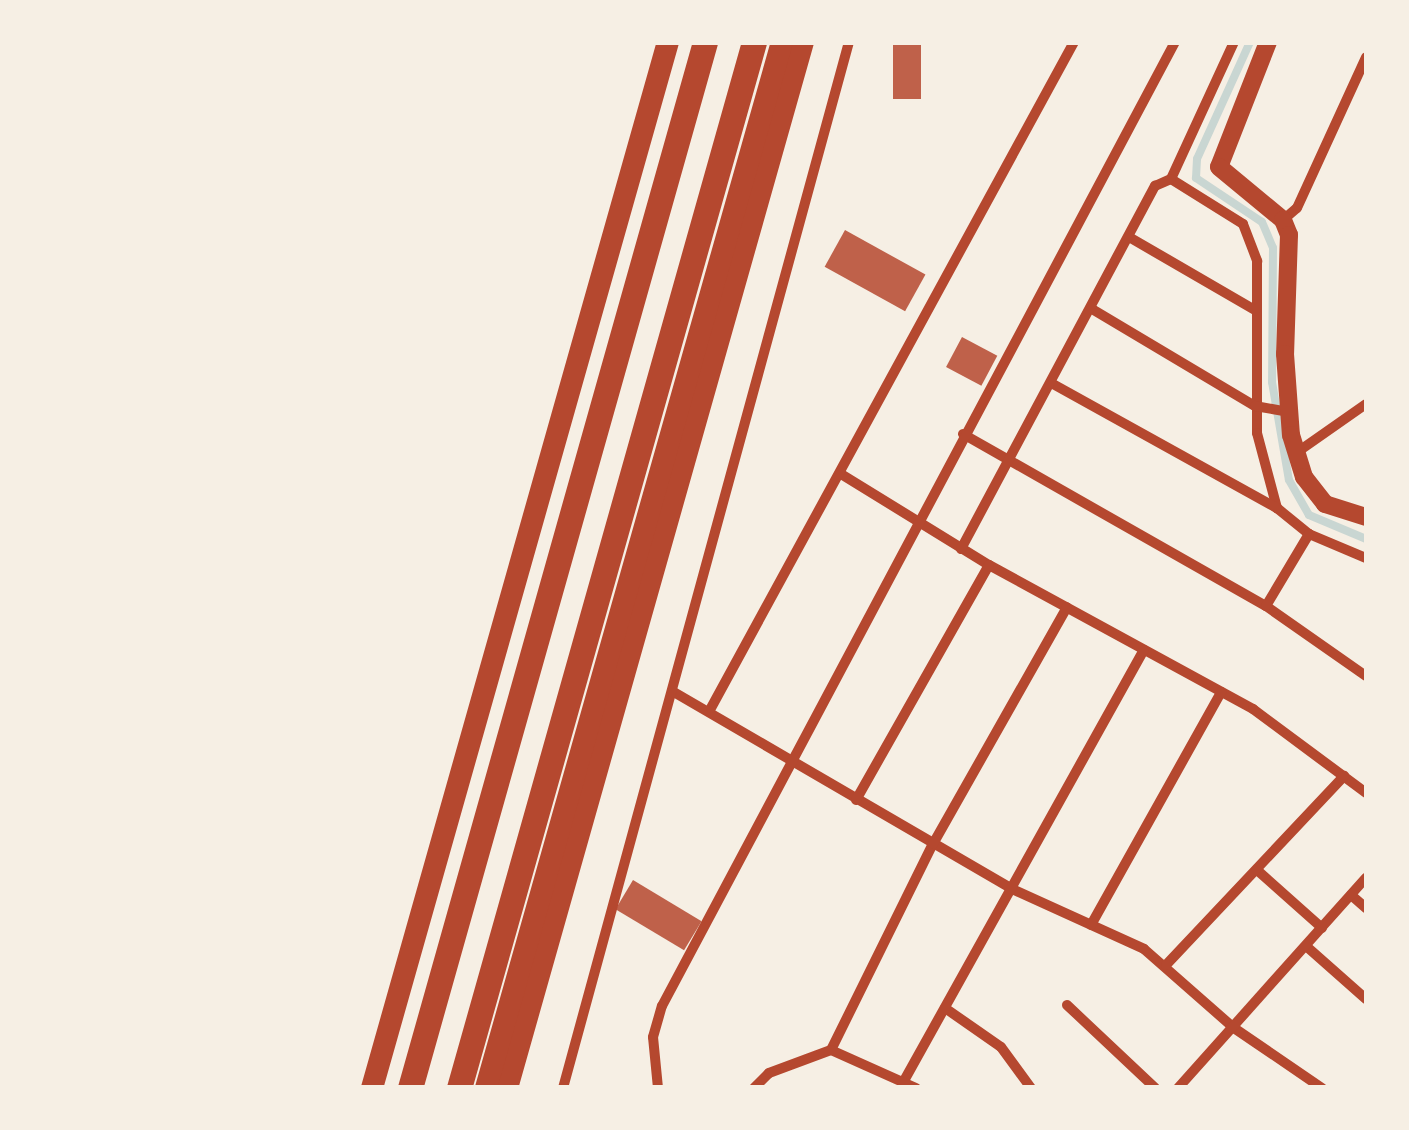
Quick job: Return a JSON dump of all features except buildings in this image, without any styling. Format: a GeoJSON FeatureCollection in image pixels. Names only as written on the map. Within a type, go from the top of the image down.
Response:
{"type":"FeatureCollection","features":[{"type":"Feature","properties":{"kind":"highway"},"geometry":{"type":"LineString","coordinates":[[410,1088],[705,42]]}},
{"type":"Feature","properties":{"kind":"highway"},"geometry":{"type":"LineString","coordinates":[[459,1088],[754,42]]}},
{"type":"Feature","properties":{"kind":"main road"},"geometry":{"type":"LineString","coordinates":[[372,1088],[668,42]]}},
{"type":"Feature","properties":{"kind":"main road"},"geometry":{"type":"LineString","coordinates":[[486,1088],[782,42]]}},
{"type":"Feature","properties":{"kind":"main road"},"geometry":{"type":"LineString","coordinates":[[507,1088],[803,42]]}},
{"type":"Feature","properties":{"kind":"street"},"geometry":{"type":"LineString","coordinates":[[563,1088],[849,42]]}},
{"type":"Feature","properties":{"kind":"street"},"geometry":{"type":"LineString","coordinates":[[711,708],[842,474],[1074,42]]}},
{"type":"Feature","properties":{"kind":"street"},"geometry":{"type":"LineString","coordinates":[[658,1088],[653,1037],[662,1006],[789,759],[1175,42]]}},
{"type":"Feature","properties":{"kind":"street"},"geometry":{"type":"LineString","coordinates":[[961,548],[1053,384],[1156,186],[1171,179],[1234,42]]}},
{"type":"Feature","properties":{"kind":"street"},"geometry":{"type":"LineString","coordinates":[[1268,42],[1219,167],[1283,220],[1288,235],[1286,412],[1304,477],[1325,504],[1366,517]]}},
{"type":"Feature","properties":{"kind":"street"},"geometry":{"type":"LineString","coordinates":[[1283,220],[1297,208],[1366,57]]}},
{"type":"Feature","properties":{"kind":"street"},"geometry":{"type":"LineString","coordinates":[[1171,179],[1242,224],[1257,260],[1255,406],[1277,508]]}},
{"type":"Feature","properties":{"kind":"street"},"geometry":{"type":"LineString","coordinates":[[1129,237],[1255,310]]}},
{"type":"Feature","properties":{"kind":"street"},"geometry":{"type":"LineString","coordinates":[[1092,310],[1255,406],[1286,412]]}},
{"type":"Feature","properties":{"kind":"street"},"geometry":{"type":"LineString","coordinates":[[1053,384],[1277,508],[1309,534],[1366,558]]}},
{"type":"Feature","properties":{"kind":"street"},"geometry":{"type":"LineString","coordinates":[[1296,453],[1366,404]]}},
{"type":"Feature","properties":{"kind":"street"},"geometry":{"type":"LineString","coordinates":[[963,434],[1266,606],[1366,676]]}},
{"type":"Feature","properties":{"kind":"street"},"geometry":{"type":"LineString","coordinates":[[842,474],[989,565],[1221,692],[1366,793]]}},
{"type":"Feature","properties":{"kind":"street"},"geometry":{"type":"LineString","coordinates":[[1266,606],[1309,534]]}},
{"type":"Feature","properties":{"kind":"street"},"geometry":{"type":"LineString","coordinates":[[856,800],[989,565]]}},
{"type":"Feature","properties":{"kind":"street"},"geometry":{"type":"LineString","coordinates":[[831,1050],[934,844],[1067,607]]}},
{"type":"Feature","properties":{"kind":"street"},"geometry":{"type":"LineString","coordinates":[[905,1079],[1144,650]]}},
{"type":"Feature","properties":{"kind":"street"},"geometry":{"type":"LineString","coordinates":[[672,690],[711,708],[856,800],[1012,889],[1091,924],[1166,965],[1234,1028],[1322,1088]]}},
{"type":"Feature","properties":{"kind":"street"},"geometry":{"type":"LineString","coordinates":[[1091,924],[1221,692]]}},
{"type":"Feature","properties":{"kind":"street"},"geometry":{"type":"LineString","coordinates":[[1166,965],[1344,776]]}},
{"type":"Feature","properties":{"kind":"street"},"geometry":{"type":"LineString","coordinates":[[1257,870],[1322,928]]}},
{"type":"Feature","properties":{"kind":"street"},"geometry":{"type":"LineString","coordinates":[[1178,1088],[1366,878]]}},
{"type":"Feature","properties":{"kind":"street"},"geometry":{"type":"LineString","coordinates":[[1351,895],[1366,908]]}},
{"type":"Feature","properties":{"kind":"street"},"geometry":{"type":"LineString","coordinates":[[1306,946],[1366,999]]}},
{"type":"Feature","properties":{"kind":"street"},"geometry":{"type":"LineString","coordinates":[[1067,1005],[1156,1088]]}},
{"type":"Feature","properties":{"kind":"street"},"geometry":{"type":"LineString","coordinates":[[945,1008],[1001,1046],[1031,1088]]}},
{"type":"Feature","properties":{"kind":"street"},"geometry":{"type":"LineString","coordinates":[[754,1088],[769,1073],[831,1050],[905,1079],[916,1088]]}},
{"type":"Feature","properties":{"kind":"waterway"},"geometry":{"type":"LineString","coordinates":[[1250,42],[1197,159],[1196,178],[1262,222],[1273,248],[1272,382],[1289,480],[1309,515],[1366,539]]}}]}
